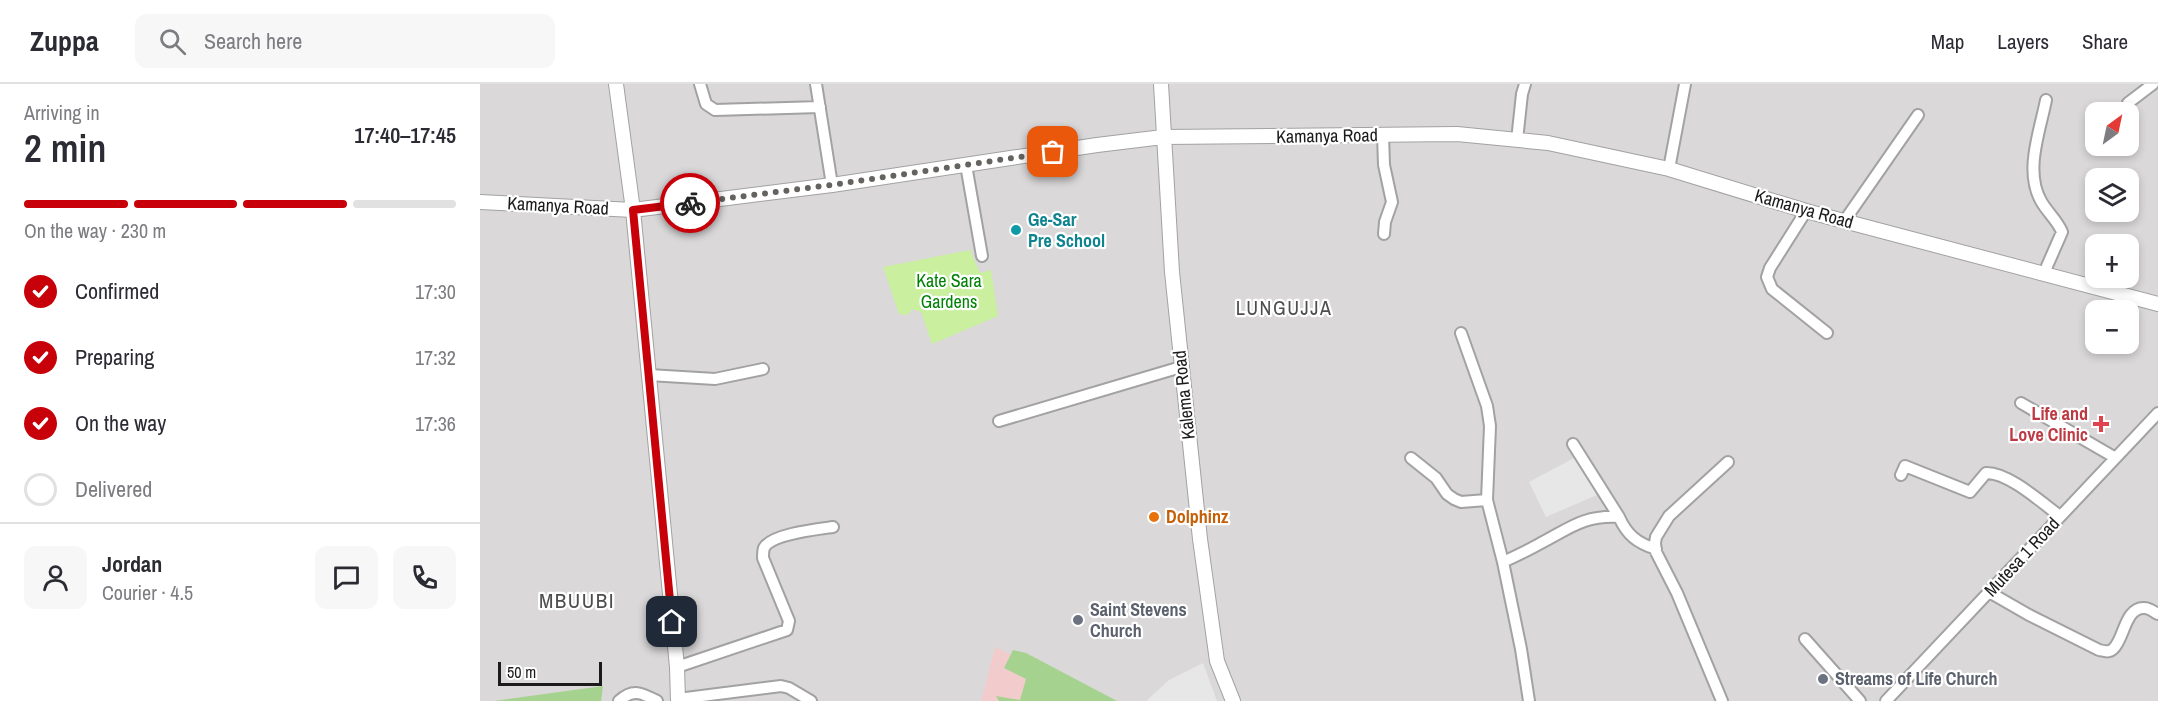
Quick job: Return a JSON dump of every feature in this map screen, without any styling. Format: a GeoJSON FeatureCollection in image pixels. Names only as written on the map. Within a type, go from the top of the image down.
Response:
{"type":"FeatureCollection","features":[{"type":"Feature","properties":{"kind":"street"},"geometry":{"type":"LineString","coordinates":[[616,84],[633,210],[678,700],[781,686],[811,701]]}},
{"type":"Feature","properties":{"kind":"street"},"geometry":{"type":"LineString","coordinates":[[700,84],[706,104],[715,110],[820,107]]}},
{"type":"Feature","properties":{"kind":"street"},"geometry":{"type":"LineString","coordinates":[[816,84],[831,185]]}},
{"type":"Feature","properties":{"kind":"street","name":"Kalema Road"},"geometry":{"type":"LineString","coordinates":[[1161,84],[1172,272],[1181,367],[1212,632],[1217,662],[1233,701]]}},
{"type":"Feature","properties":{"kind":"street"},"geometry":{"type":"LineString","coordinates":[[1516,140],[1521,94],[1525,84]]}},
{"type":"Feature","properties":{"kind":"street"},"geometry":{"type":"LineString","coordinates":[[1669,169],[1685,84]]}},
{"type":"Feature","properties":{"kind":"street"},"geometry":{"type":"LineString","coordinates":[[2129,102],[2153,84]]}},
{"type":"Feature","properties":{"kind":"street"},"geometry":{"type":"LineString","coordinates":[[2044,273],[2062,232],[2041,201],[2034,169],[2036,145],[2046,100]]}},
{"type":"Feature","properties":{"kind":"street"},"geometry":{"type":"LineString","coordinates":[[1845,220],[1918,115]]}},
{"type":"Feature","properties":{"kind":"street","name":"Kamanya Road"},"geometry":{"type":"LineString","coordinates":[[480,202],[633,210],[831,185],[1163,137],[1457,134],[1548,143],[1669,169],[1806,211],[2158,304]]}},
{"type":"Feature","properties":{"kind":"street"},"geometry":{"type":"LineString","coordinates":[[1383,135],[1384,165],[1392,202],[1385,222],[1384,234]]}},
{"type":"Feature","properties":{"kind":"street"},"geometry":{"type":"LineString","coordinates":[[966,165],[982,256]]}},
{"type":"Feature","properties":{"kind":"street"},"geometry":{"type":"LineString","coordinates":[[1806,211],[1770,268],[1767,277],[1772,289],[1827,333]]}},
{"type":"Feature","properties":{"kind":"street"},"geometry":{"type":"LineString","coordinates":[[1461,333],[1487,406],[1491,426],[1487,500],[1503,562],[1529,701]]}},
{"type":"Feature","properties":{"kind":"street"},"geometry":{"type":"LineString","coordinates":[[999,420],[1181,367]]}},
{"type":"Feature","properties":{"kind":"street"},"geometry":{"type":"LineString","coordinates":[[649,375],[715,379],[763,369]]}},
{"type":"Feature","properties":{"kind":"street"},"geometry":{"type":"LineString","coordinates":[[2021,402],[2115,457]]}},
{"type":"Feature","properties":{"kind":"street","name":"Mutesa 1 Road"},"geometry":{"type":"LineString","coordinates":[[1886,701],[2158,413]]}},
{"type":"Feature","properties":{"kind":"street"},"geometry":{"type":"LineString","coordinates":[[1573,444],[1625,530],[1642,544],[1656,549]]}},
{"type":"Feature","properties":{"kind":"street"},"geometry":{"type":"LineString","coordinates":[[1411,458],[1436,478],[1454,499],[1461,502],[1487,500]]}},
{"type":"Feature","properties":{"kind":"street"},"geometry":{"type":"LineString","coordinates":[[1722,701],[1656,549],[1656,537],[1669,516],[1728,462]]}},
{"type":"Feature","properties":{"kind":"street"},"geometry":{"type":"LineString","coordinates":[[1901,475],[1905,466],[1970,492],[1986,473],[1994,472],[2060,516]]}},
{"type":"Feature","properties":{"kind":"street"},"geometry":{"type":"LineString","coordinates":[[1503,562],[1572,525],[1605,516],[1619,517]]}},
{"type":"Feature","properties":{"kind":"street"},"geometry":{"type":"LineString","coordinates":[[676,667],[787,630],[789,621],[763,558],[764,548],[771,540],[809,530],[833,527]]}},
{"type":"Feature","properties":{"kind":"street"},"geometry":{"type":"LineString","coordinates":[[1989,592],[2042,622],[2099,650],[2108,652],[2114,649],[2131,615],[2137,609],[2145,608],[2158,614]]}},
{"type":"Feature","properties":{"kind":"street"},"geometry":{"type":"LineString","coordinates":[[1805,639],[1860,701]]}},
{"type":"Feature","properties":{"kind":"street"},"geometry":{"type":"LineString","coordinates":[[619,701],[627,694],[633,693],[657,701]]}},
{"type":"Feature","properties":{"kind":"shaded area"},"geometry":{"type":"Polygon","coordinates":[[[480,84],[2158,84],[2158,701],[480,701],[480,84]]]}},
{"type":"Feature","properties":{"kind":"shaded area"},"geometry":{"type":"Polygon","coordinates":[[[1576,457],[1597,495],[1546,517],[1529,482],[1576,457]]]}},
{"type":"Feature","properties":{"kind":"shaded area"},"geometry":{"type":"Polygon","coordinates":[[[995,647],[1062,678],[1102,701],[981,701],[995,647]]]}},
{"type":"Feature","properties":{"kind":"shaded area"},"geometry":{"type":"Polygon","coordinates":[[[1203,663],[1217,701],[1146,701],[1169,680],[1203,663]]]}},
{"type":"Feature","properties":{"kind":"green space","name":"Kate Sara Gardens"},"geometry":{"type":"Polygon","coordinates":[[[970,250],[980,273],[991,270],[998,316],[932,344],[921,312],[912,309],[908,315],[899,314],[883,267],[970,250]]]}},
{"type":"Feature","properties":{"kind":"green space"},"geometry":{"type":"Polygon","coordinates":[[[1013,650],[1026,653],[1117,701],[999,701],[996,696],[1020,700],[1026,679],[1004,668],[1013,650]]]}},
{"type":"Feature","properties":{"kind":"green space"},"geometry":{"type":"Polygon","coordinates":[[[603,686],[601,701],[494,701],[603,686]]]}},
{"type":"Feature","properties":{"kind":"way so far"},"geometry":{"type":"LineString","coordinates":[[690,203],[1053,152]]}},
{"type":"Feature","properties":{"kind":"place","name":"Ge-Sar Pre School"},"geometry":{"type":"Point","coordinates":[1016,230]}},
{"type":"Feature","properties":{"kind":"place","name":"Life and Love Clinic"},"geometry":{"type":"Point","coordinates":[2101,424]}},
{"type":"Feature","properties":{"kind":"place","name":"Dolphinz"},"geometry":{"type":"Point","coordinates":[1154,517]}},
{"type":"Feature","properties":{"kind":"place","name":"Saint Stevens Church"},"geometry":{"type":"Point","coordinates":[1078,620]}},
{"type":"Feature","properties":{"kind":"place","name":"Streams of Life Church"},"geometry":{"type":"Point","coordinates":[1823,679]}},
{"type":"Feature","properties":{"kind":"district","name":"LUNGUJJA"},"geometry":{"type":"Point","coordinates":[1284,308]}},
{"type":"Feature","properties":{"kind":"district","name":"MBUUBI"},"geometry":{"type":"Point","coordinates":[577,601]}},
{"type":"Feature","properties":{"kind":"route"},"geometry":{"type":"LineString","coordinates":[[672,622],[633,210],[690,203]]}}]}
